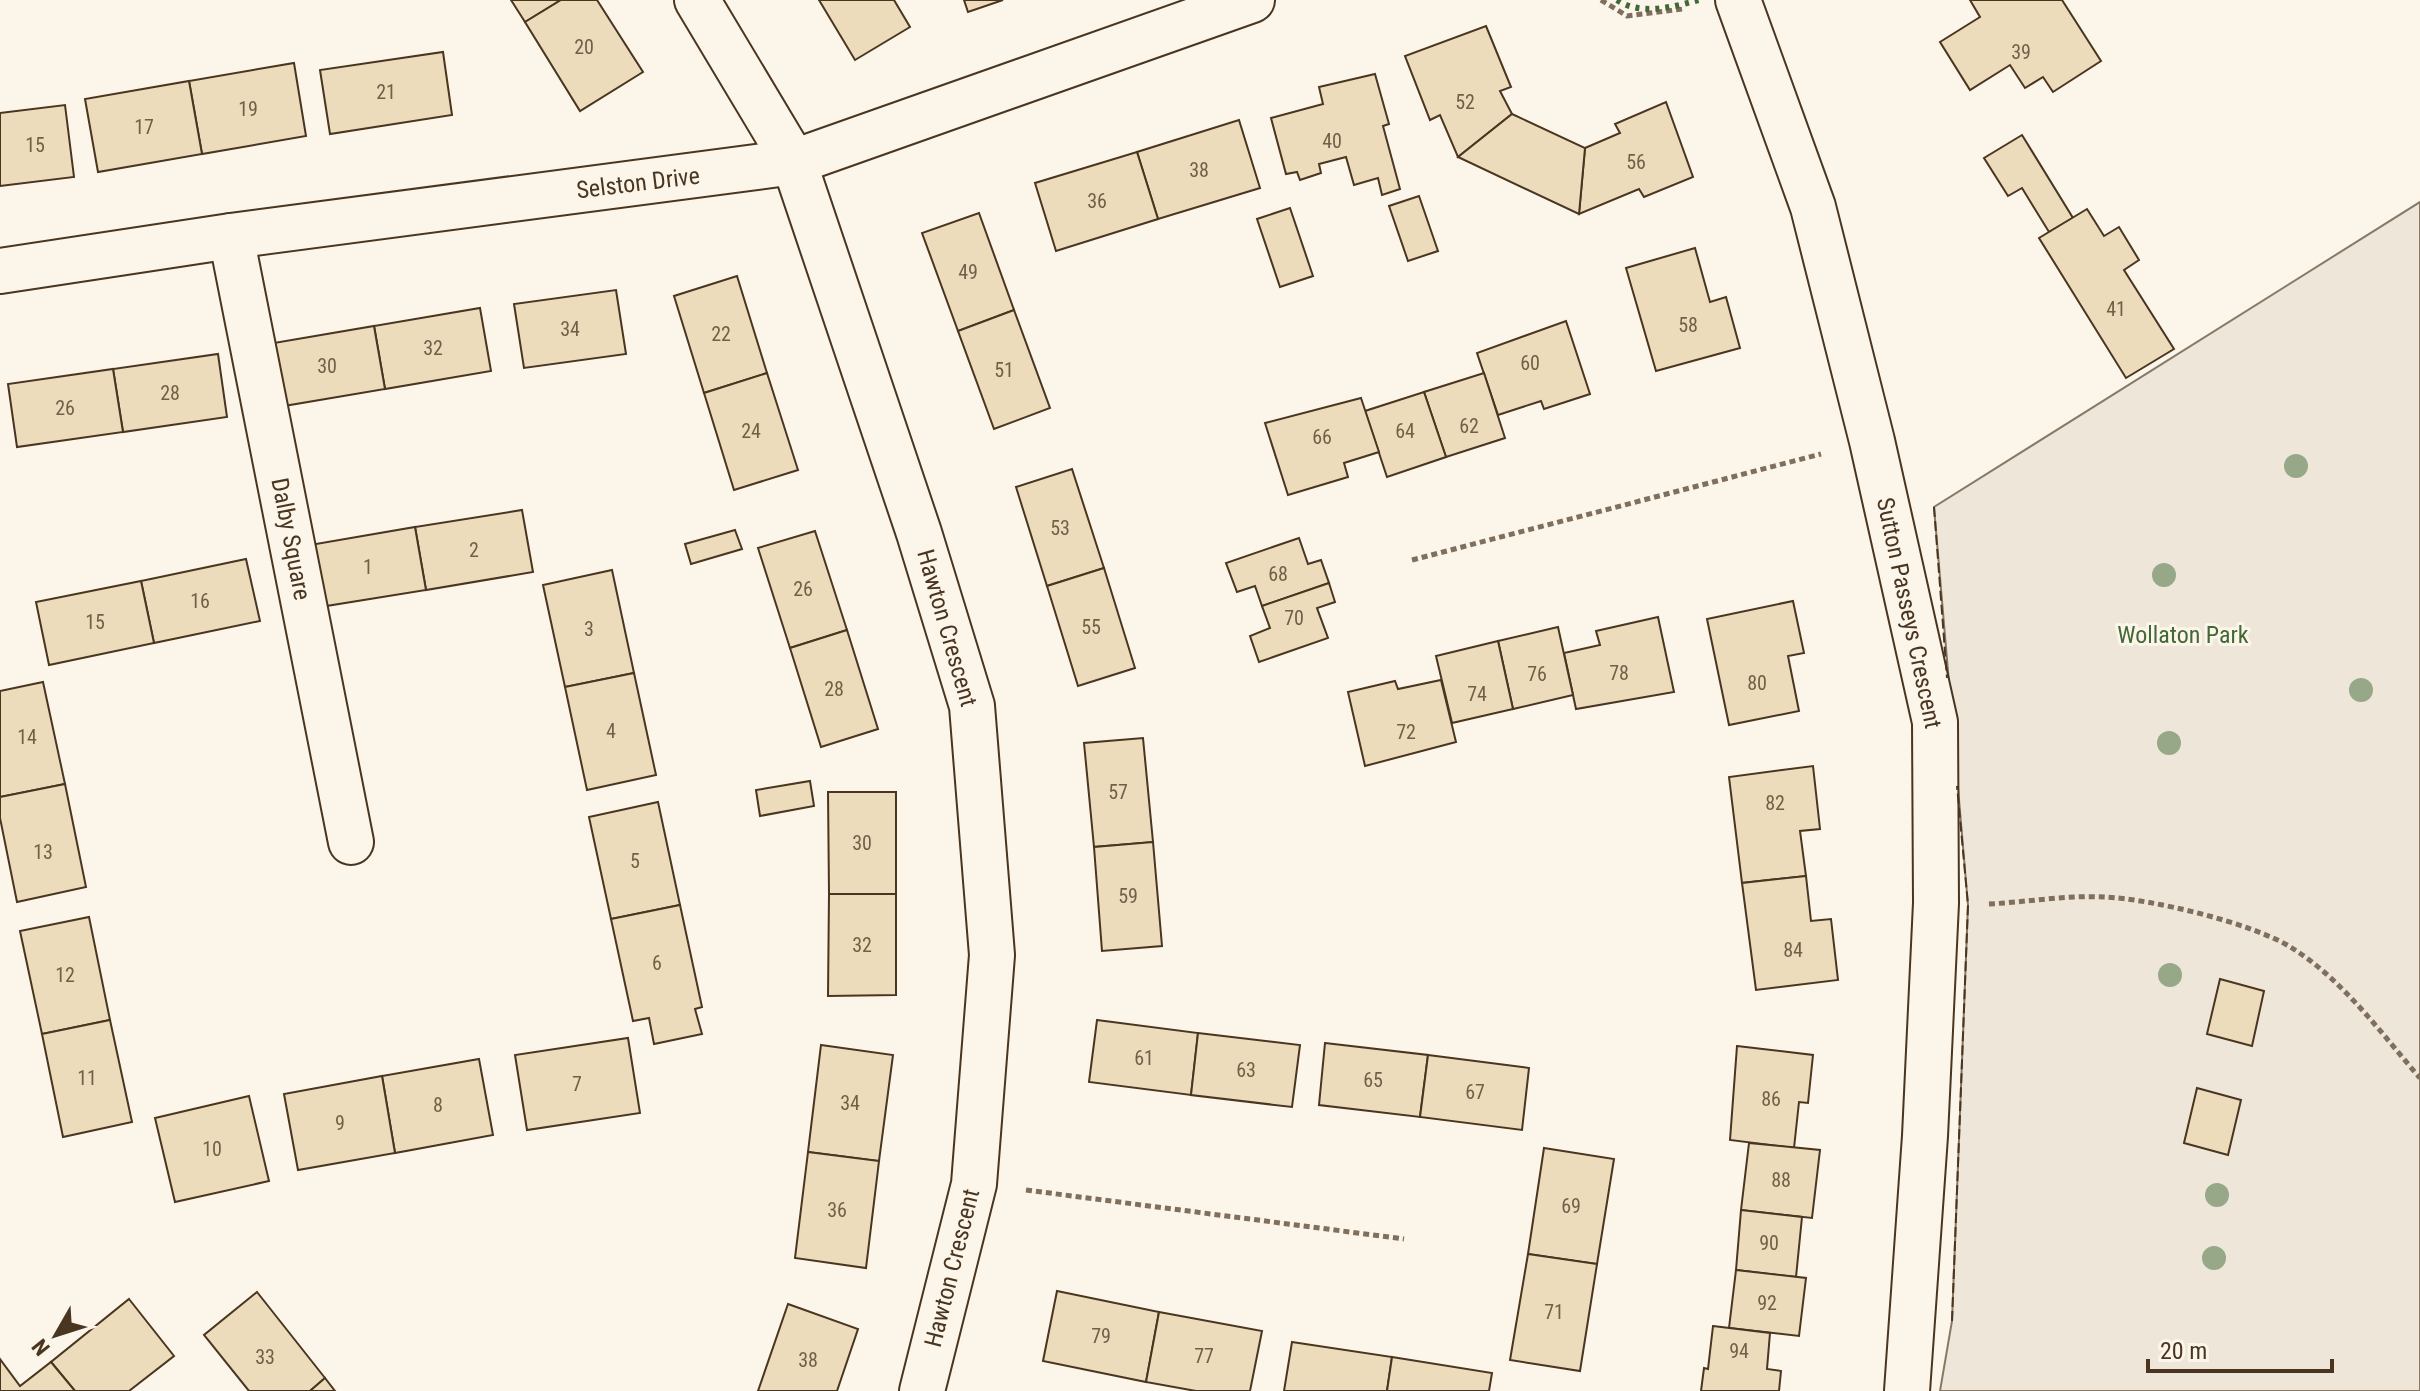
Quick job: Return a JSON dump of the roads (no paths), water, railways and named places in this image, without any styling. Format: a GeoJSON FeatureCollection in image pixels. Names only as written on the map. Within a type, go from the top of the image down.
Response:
{"type":"FeatureCollection","features":[{"type":"Feature","properties":{"kind":"street","name":"Hawton Crescent"},"geometry":{"type":"LineString","coordinates":[[697,0],[794,162],[919,533],[972,706],[992,955],[974,1184],[922,1391]]}},
{"type":"Feature","properties":{"kind":"street","name":"Selston Drive"},"geometry":{"type":"LineString","coordinates":[[0,271],[231,236],[794,162],[1252,0]]}},
{"type":"Feature","properties":{"kind":"street","name":"Sutton Passeys Crescent"},"geometry":{"type":"LineString","coordinates":[[1738,0],[1813,207],[1872,441],[1935,722],[1936,903],[1925,1136],[1907,1391]]}},
{"type":"Feature","properties":{"kind":"street","name":"Dalby Square"},"geometry":{"type":"LineString","coordinates":[[231,236],[351,842]]}},
{"type":"Feature","properties":{"kind":"park label","name":"Wollaton Park"},"geometry":{"type":"Point","coordinates":[2183,635]}}]}
